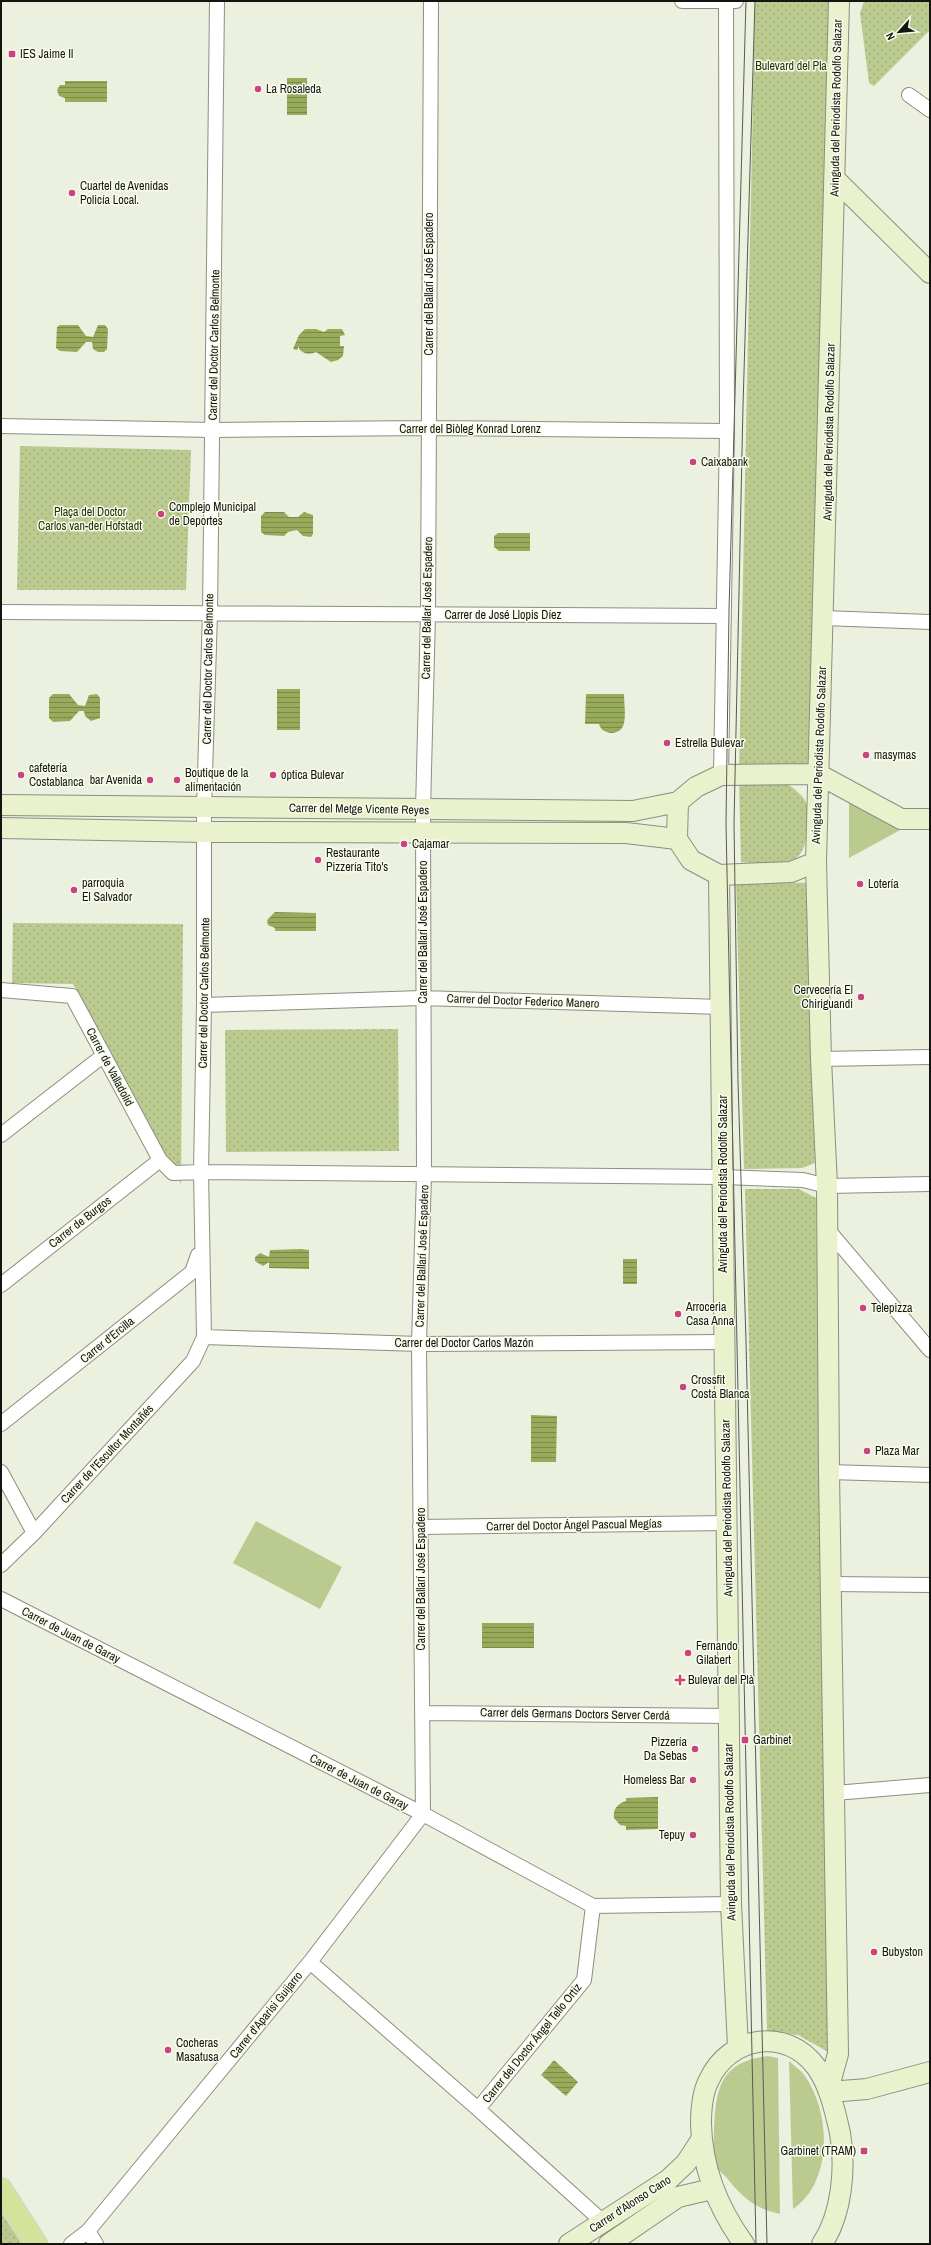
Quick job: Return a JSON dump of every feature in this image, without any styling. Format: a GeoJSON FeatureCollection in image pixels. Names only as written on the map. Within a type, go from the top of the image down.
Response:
{"type":"FeatureCollection","features":[{"type":"Feature","properties":{"kind":"main road"},"geometry":{"type":"LineString","coordinates":[[1,2189],[36,2244]]}},
{"type":"Feature","properties":{"kind":"street","name":"Carrer del Doctor Carlos Belmonte"},"geometry":{"type":"LineString","coordinates":[[204,1337],[201,1247],[201,1172],[204,1005],[204,807],[210,613],[218,1]]}},
{"type":"Feature","properties":{"kind":"street","name":"Carrer del Ballarí José Espadero"},"geometry":{"type":"LineString","coordinates":[[423,1814],[419,1344],[424,1175],[422,998],[423,810],[428,614],[431,1]]}},
{"type":"Feature","properties":{"kind":"street"},"geometry":{"type":"LineString","coordinates":[[682,1],[733,2],[721,775]]}},
{"type":"Feature","properties":{"kind":"street","name":"Avinguda del Periodista Rodolfo Salazar"},"geometry":{"type":"LineString","coordinates":[[829,2091],[838,2054],[829,1472],[828,1230],[821,1059],[816,862],[824,618],[839,1]]}},
{"type":"Feature","properties":{"kind":"street"},"geometry":{"type":"LineString","coordinates":[[909,94],[930,110]]}},
{"type":"Feature","properties":{"kind":"street"},"geometry":{"type":"LineString","coordinates":[[835,178],[930,273]]}},
{"type":"Feature","properties":{"kind":"street"},"geometry":{"type":"LineString","coordinates":[[1,426],[213,430]]}},
{"type":"Feature","properties":{"kind":"street","name":"Carrer del Biòleg Konrad Lorenz"},"geometry":{"type":"LineString","coordinates":[[213,430],[429,428],[727,431]]}},
{"type":"Feature","properties":{"kind":"street"},"geometry":{"type":"LineString","coordinates":[[1,612],[210,613]]}},
{"type":"Feature","properties":{"kind":"street","name":"Carrer de José Llopis Díez"},"geometry":{"type":"LineString","coordinates":[[210,613],[724,616]]}},
{"type":"Feature","properties":{"kind":"street"},"geometry":{"type":"LineString","coordinates":[[824,618],[930,622]]}},
{"type":"Feature","properties":{"kind":"street"},"geometry":{"type":"LineString","coordinates":[[816,862],[792,872],[719,875],[691,860],[677,839],[678,802],[696,787],[721,775],[818,774],[901,819],[930,819]]}},
{"type":"Feature","properties":{"kind":"street","name":"Carrer del Metge Vicente Reyes"},"geometry":{"type":"LineString","coordinates":[[1,804],[423,810],[632,811],[678,802]]}},
{"type":"Feature","properties":{"kind":"street","name":"Carrer del Metge Vicente Reyes"},"geometry":{"type":"LineString","coordinates":[[1,828],[204,832],[626,833],[677,839]]}},
{"type":"Feature","properties":{"kind":"street","name":"Avinguda del Periodista Rodolfo Salazar"},"geometry":{"type":"LineString","coordinates":[[719,875],[722,1007],[724,1342],[728,1523],[731,1904],[738,2047]]}},
{"type":"Feature","properties":{"kind":"street","name":"Carrer de Valladolid"},"geometry":{"type":"LineString","coordinates":[[1,990],[72,996],[160,1160],[173,1173],[201,1172],[723,1177],[803,1180],[827,1186],[930,1184]]}},
{"type":"Feature","properties":{"kind":"street","name":"Carrer del Doctor Federico Manero"},"geometry":{"type":"LineString","coordinates":[[204,1005],[422,998],[722,1007]]}},
{"type":"Feature","properties":{"kind":"street"},"geometry":{"type":"LineString","coordinates":[[1,1135],[104,1055]]}},
{"type":"Feature","properties":{"kind":"street"},"geometry":{"type":"LineString","coordinates":[[821,1059],[930,1056]]}},
{"type":"Feature","properties":{"kind":"street","name":"Carrer de Burgos"},"geometry":{"type":"LineString","coordinates":[[1,1285],[160,1160]]}},
{"type":"Feature","properties":{"kind":"street"},"geometry":{"type":"LineString","coordinates":[[828,1230],[930,1350]]}},
{"type":"Feature","properties":{"kind":"street","name":"Carrer d'Ercilla"},"geometry":{"type":"LineString","coordinates":[[1,1424],[192,1272],[201,1247]]}},
{"type":"Feature","properties":{"kind":"street","name":"Carrer del Doctor Carlos Mazón"},"geometry":{"type":"LineString","coordinates":[[204,1337],[419,1344],[724,1342]]}},
{"type":"Feature","properties":{"kind":"street","name":"Carrer de l'Escultor Montañés"},"geometry":{"type":"LineString","coordinates":[[1,1565],[34,1533],[193,1361],[204,1337]]}},
{"type":"Feature","properties":{"kind":"street"},"geometry":{"type":"LineString","coordinates":[[1,1472],[34,1533]]}},
{"type":"Feature","properties":{"kind":"street"},"geometry":{"type":"LineString","coordinates":[[829,1472],[930,1475]]}},
{"type":"Feature","properties":{"kind":"street","name":"Carrer del Doctor Ángel Pascual Megías"},"geometry":{"type":"LineString","coordinates":[[420,1527],[728,1523]]}},
{"type":"Feature","properties":{"kind":"street"},"geometry":{"type":"LineString","coordinates":[[831,1584],[930,1585]]}},
{"type":"Feature","properties":{"kind":"street","name":"Carrer de Juan de Garay"},"geometry":{"type":"LineString","coordinates":[[1,1599],[423,1814],[593,1906],[731,1904]]}},
{"type":"Feature","properties":{"kind":"street","name":"Carrer dels Germans Doctors Server Cerdá"},"geometry":{"type":"LineString","coordinates":[[422,1713],[729,1716]]}},
{"type":"Feature","properties":{"kind":"street"},"geometry":{"type":"LineString","coordinates":[[835,1793],[930,1785]]}},
{"type":"Feature","properties":{"kind":"street","name":"Carrer d'Aparisi Guijarro"},"geometry":{"type":"LineString","coordinates":[[71,2244],[88,2231],[310,1962],[423,1814]]}},
{"type":"Feature","properties":{"kind":"street","name":"Carrer del Doctor Ángel Tello Ortiz"},"geometry":{"type":"LineString","coordinates":[[478,2109],[584,1980],[593,1906]]}},
{"type":"Feature","properties":{"kind":"street","name":"Carrer del Doctor Ángel Tello Ortiz"},"geometry":{"type":"LineString","coordinates":[[310,1962],[478,2109],[602,2221]]}},
{"type":"Feature","properties":{"kind":"street"},"geometry":{"type":"LineString","coordinates":[[744,2244],[722,2211],[712,2189],[705,2165],[701,2140],[701,2114],[708,2081],[715,2068],[726,2056],[738,2047],[762,2040],[783,2044],[802,2053],[816,2068],[829,2091],[841,2139],[842,2164],[836,2214],[830,2233],[822,2244]]}},
{"type":"Feature","properties":{"kind":"street"},"geometry":{"type":"LineString","coordinates":[[829,2091],[866,2089],[930,2072]]}},
{"type":"Feature","properties":{"kind":"street","name":"Carrer d'Alonso Cano"},"geometry":{"type":"LineString","coordinates":[[569,2244],[602,2221],[668,2180],[686,2163],[701,2140]]}},
{"type":"Feature","properties":{"kind":"street","name":"Carrer d'Alonso Cano"},"geometry":{"type":"LineString","coordinates":[[609,2244],[678,2197],[712,2189]]}},
{"type":"Feature","properties":{"kind":"street"},"geometry":{"type":"LineString","coordinates":[[88,2231],[96,2244]]}},
{"type":"Feature","properties":{"kind":"green space","name":"Bulevard del Pla"},"geometry":{"type":"Polygon","coordinates":[[[755,1],[830,1],[813,765],[739,769],[755,1]]]}},
{"type":"Feature","properties":{"kind":"green space"},"geometry":{"type":"Polygon","coordinates":[[[864,1],[930,1],[930,30],[874,86],[869,83],[860,13],[864,1]]]}},
{"type":"Feature","properties":{"kind":"green space","name":"Plaça del Doctor Carlos van-der Hofstadt"},"geometry":{"type":"Polygon","coordinates":[[[20,446],[191,450],[186,590],[17,590],[20,446]]]}},
{"type":"Feature","properties":{"kind":"green space"},"geometry":{"type":"Polygon","coordinates":[[[783,782],[798,792],[808,807],[809,819],[807,835],[800,855],[783,863],[769,864],[741,862],[739,783],[783,782]]]}},
{"type":"Feature","properties":{"kind":"green space"},"geometry":{"type":"Polygon","coordinates":[[[849,800],[902,829],[849,858],[849,800]]]}},
{"type":"Feature","properties":{"kind":"green space"},"geometry":{"type":"Polygon","coordinates":[[[736,881],[810,883],[815,1163],[802,1168],[744,1169],[736,881]]]}},
{"type":"Feature","properties":{"kind":"green space"},"geometry":{"type":"Polygon","coordinates":[[[13,923],[183,924],[181,1184],[73,984],[12,983],[13,923]]]}},
{"type":"Feature","properties":{"kind":"green space"},"geometry":{"type":"Polygon","coordinates":[[[398,1029],[399,1151],[226,1152],[225,1030],[398,1029]]]}},
{"type":"Feature","properties":{"kind":"green space"},"geometry":{"type":"Polygon","coordinates":[[[745,1189],[799,1189],[816,1198],[830,2053],[798,2035],[767,2031],[745,1189]]]}},
{"type":"Feature","properties":{"kind":"green space"},"geometry":{"type":"Polygon","coordinates":[[[256,1521],[342,1567],[320,1609],[233,1563],[256,1521]]]}},
{"type":"Feature","properties":{"kind":"green space"},"geometry":{"type":"Polygon","coordinates":[[[768,2056],[778,2058],[780,2214],[763,2209],[743,2196],[718,2169],[715,2162],[714,2152],[715,2114],[717,2100],[724,2079],[731,2070],[740,2064],[752,2059],[768,2056]]]}},
{"type":"Feature","properties":{"kind":"green space"},"geometry":{"type":"Polygon","coordinates":[[[789,2061],[805,2076],[814,2091],[820,2109],[824,2146],[821,2165],[815,2182],[806,2197],[793,2209],[789,2061]]]}},
{"type":"Feature","properties":{"kind":"green space"},"geometry":{"type":"Polygon","coordinates":[[[1,2212],[22,2244],[1,2244],[1,2212]]]}},
{"type":"Feature","properties":{"kind":"shaded area"},"geometry":{"type":"Polygon","coordinates":[[[287,78],[307,78],[307,115],[287,115],[287,78]]]}},
{"type":"Feature","properties":{"kind":"shaded area"},"geometry":{"type":"Polygon","coordinates":[[[65,81],[107,81],[107,102],[65,102],[65,98],[59,96],[57,90],[60,85],[65,85],[65,81]]]}},
{"type":"Feature","properties":{"kind":"shaded area"},"geometry":{"type":"Polygon","coordinates":[[[60,325],[78,325],[86,336],[93,337],[98,325],[105,325],[108,329],[107,349],[104,352],[98,352],[93,349],[92,342],[86,342],[77,352],[60,351],[56,348],[57,327],[60,325]]]}},
{"type":"Feature","properties":{"kind":"shaded area"},"geometry":{"type":"Polygon","coordinates":[[[305,329],[316,329],[324,332],[328,329],[342,329],[345,335],[340,336],[340,346],[344,346],[343,356],[338,360],[331,362],[316,352],[307,354],[303,352],[299,349],[299,346],[297,350],[293,349],[299,335],[305,329]]]}},
{"type":"Feature","properties":{"kind":"shaded area"},"geometry":{"type":"Polygon","coordinates":[[[265,512],[284,512],[289,517],[298,517],[304,512],[313,515],[313,534],[311,537],[303,536],[297,530],[288,532],[284,536],[265,535],[261,532],[261,516],[265,512]]]}},
{"type":"Feature","properties":{"kind":"shaded area"},"geometry":{"type":"Polygon","coordinates":[[[498,533],[530,533],[530,551],[499,551],[494,547],[494,536],[498,533]]]}},
{"type":"Feature","properties":{"kind":"shaded area"},"geometry":{"type":"Polygon","coordinates":[[[277,689],[300,689],[300,730],[277,730],[277,689]]]}},
{"type":"Feature","properties":{"kind":"shaded area"},"geometry":{"type":"Polygon","coordinates":[[[53,694],[69,694],[78,705],[85,706],[89,695],[97,694],[100,698],[100,718],[91,721],[85,716],[84,711],[79,711],[70,721],[53,722],[49,718],[49,698],[53,694]]]}},
{"type":"Feature","properties":{"kind":"shaded area"},"geometry":{"type":"Polygon","coordinates":[[[586,694],[624,694],[625,720],[620,730],[612,733],[604,731],[599,724],[585,724],[586,694]]]}},
{"type":"Feature","properties":{"kind":"shaded area"},"geometry":{"type":"Polygon","coordinates":[[[275,912],[316,913],[316,931],[275,931],[275,928],[268,925],[267,920],[275,912]]]}},
{"type":"Feature","properties":{"kind":"shaded area"},"geometry":{"type":"Polygon","coordinates":[[[270,1250],[309,1250],[309,1269],[269,1268],[269,1262],[263,1266],[255,1261],[255,1257],[260,1253],[269,1257],[270,1250]]]}},
{"type":"Feature","properties":{"kind":"shaded area"},"geometry":{"type":"Polygon","coordinates":[[[623,1259],[637,1259],[637,1284],[623,1284],[623,1259]]]}},
{"type":"Feature","properties":{"kind":"shaded area"},"geometry":{"type":"Polygon","coordinates":[[[531,1415],[557,1416],[556,1462],[531,1462],[531,1415]]]}},
{"type":"Feature","properties":{"kind":"shaded area"},"geometry":{"type":"Polygon","coordinates":[[[482,1623],[534,1623],[534,1648],[482,1648],[482,1623]]]}},
{"type":"Feature","properties":{"kind":"shaded area"},"geometry":{"type":"Polygon","coordinates":[[[658,1797],[658,1829],[626,1830],[626,1826],[620,1825],[614,1818],[616,1807],[626,1801],[626,1798],[658,1797]]]}},
{"type":"Feature","properties":{"kind":"shaded area"},"geometry":{"type":"Polygon","coordinates":[[[554,2060],[578,2082],[566,2096],[541,2075],[554,2060]]]}},
{"type":"Feature","properties":{"kind":"tram line"},"geometry":{"type":"LineString","coordinates":[[746,1],[729,610],[726,824],[756,2244]]}},
{"type":"Feature","properties":{"kind":"tram line"},"geometry":{"type":"LineString","coordinates":[[755,1],[743,406],[734,824],[738,1082],[746,1341],[767,2244]]}},
{"type":"Feature","properties":{"kind":"place","name":"IES Jaime II"},"geometry":{"type":"Point","coordinates":[12,54]}},
{"type":"Feature","properties":{"kind":"place","name":"La Rosaleda"},"geometry":{"type":"Point","coordinates":[258,89]}},
{"type":"Feature","properties":{"kind":"place","name":"Cuartel de Avenidas Policía Local."},"geometry":{"type":"Point","coordinates":[72,193]}},
{"type":"Feature","properties":{"kind":"place","name":"Caixabank"},"geometry":{"type":"Point","coordinates":[693,462]}},
{"type":"Feature","properties":{"kind":"place","name":"Complejo Municipal de Deportes"},"geometry":{"type":"Point","coordinates":[161,514]}},
{"type":"Feature","properties":{"kind":"place","name":"Estrella Bulevar"},"geometry":{"type":"Point","coordinates":[667,743]}},
{"type":"Feature","properties":{"kind":"place","name":"masymas"},"geometry":{"type":"Point","coordinates":[866,755]}},
{"type":"Feature","properties":{"kind":"place","name":"cafetería Costablanca"},"geometry":{"type":"Point","coordinates":[21,775]}},
{"type":"Feature","properties":{"kind":"place","name":"óptica Bulevar"},"geometry":{"type":"Point","coordinates":[273,775]}},
{"type":"Feature","properties":{"kind":"place","name":"bar Avenida"},"geometry":{"type":"Point","coordinates":[150,780]}},
{"type":"Feature","properties":{"kind":"place","name":"Boutique de la alimentación"},"geometry":{"type":"Point","coordinates":[177,780]}},
{"type":"Feature","properties":{"kind":"place","name":"Cajamar"},"geometry":{"type":"Point","coordinates":[404,844]}},
{"type":"Feature","properties":{"kind":"place","name":"Restaurante Pizzería Tito's"},"geometry":{"type":"Point","coordinates":[318,860]}},
{"type":"Feature","properties":{"kind":"place","name":"Lotería"},"geometry":{"type":"Point","coordinates":[860,884]}},
{"type":"Feature","properties":{"kind":"place","name":"parroquia El Salvador"},"geometry":{"type":"Point","coordinates":[74,890]}},
{"type":"Feature","properties":{"kind":"place","name":"Cervecería El Chiriguandi"},"geometry":{"type":"Point","coordinates":[861,997]}},
{"type":"Feature","properties":{"kind":"place","name":"Telepizza"},"geometry":{"type":"Point","coordinates":[863,1308]}},
{"type":"Feature","properties":{"kind":"place","name":"Arroceria Casa Anna"},"geometry":{"type":"Point","coordinates":[678,1314]}},
{"type":"Feature","properties":{"kind":"place","name":"Crossfit Costa Blanca"},"geometry":{"type":"Point","coordinates":[683,1387]}},
{"type":"Feature","properties":{"kind":"place","name":"Plaza Mar"},"geometry":{"type":"Point","coordinates":[867,1451]}},
{"type":"Feature","properties":{"kind":"place","name":"Fernando Gilabert"},"geometry":{"type":"Point","coordinates":[688,1653]}},
{"type":"Feature","properties":{"kind":"place","name":"Bulevar del Plà"},"geometry":{"type":"Point","coordinates":[680,1680]}},
{"type":"Feature","properties":{"kind":"place","name":"Garbinet"},"geometry":{"type":"Point","coordinates":[745,1740]}},
{"type":"Feature","properties":{"kind":"place","name":"Pizzería Da Sebas"},"geometry":{"type":"Point","coordinates":[695,1749]}},
{"type":"Feature","properties":{"kind":"place","name":"Homeless Bar"},"geometry":{"type":"Point","coordinates":[693,1780]}},
{"type":"Feature","properties":{"kind":"place","name":"Tepuy"},"geometry":{"type":"Point","coordinates":[693,1835]}},
{"type":"Feature","properties":{"kind":"place","name":"Bubyston"},"geometry":{"type":"Point","coordinates":[874,1952]}},
{"type":"Feature","properties":{"kind":"place","name":"Cocheras Masatusa"},"geometry":{"type":"Point","coordinates":[168,2050]}},
{"type":"Feature","properties":{"kind":"place","name":"Garbinet (TRAM)"},"geometry":{"type":"Point","coordinates":[864,2151]}}]}
